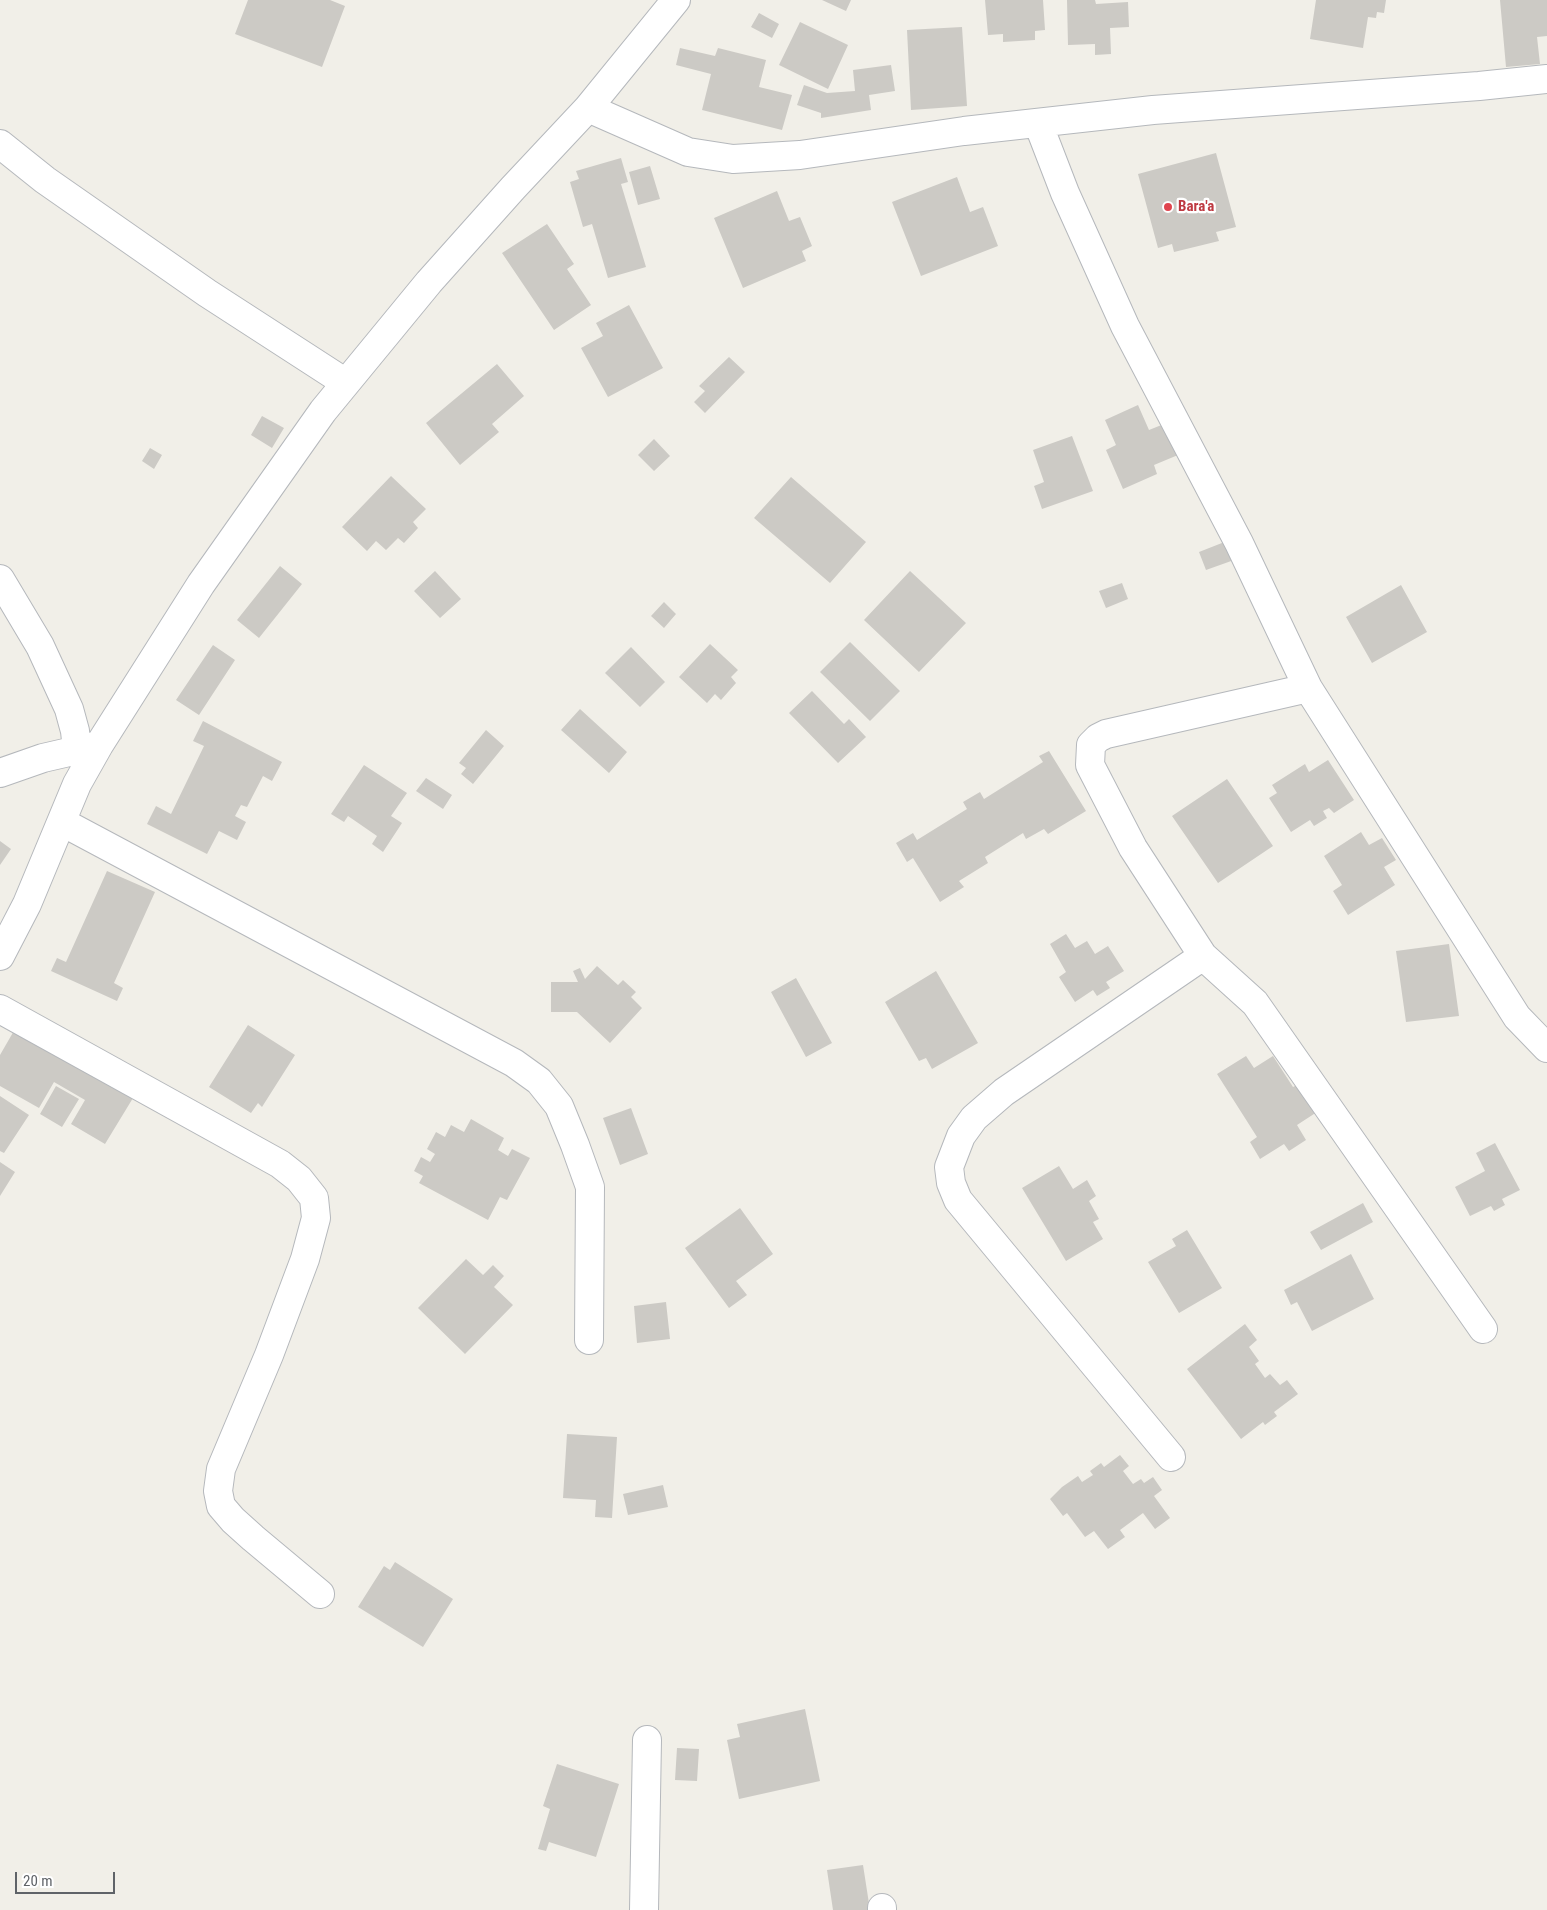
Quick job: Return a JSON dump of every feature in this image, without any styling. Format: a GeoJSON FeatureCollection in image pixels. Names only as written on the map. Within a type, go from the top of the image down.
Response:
{"type":"FeatureCollection","features":[{"type":"Feature","properties":{"kind":"street"},"geometry":{"type":"LineString","coordinates":[[0,956],[27,904],[62,822],[77,784],[88,748],[200,584],[323,410],[429,282],[588,108],[676,0]]}},
{"type":"Feature","properties":{"kind":"street"},"geometry":{"type":"LineString","coordinates":[[588,108],[688,152],[733,159],[800,155],[964,132],[1153,110],[1440,89],[1547,79]]}},
{"type":"Feature","properties":{"kind":"street"},"geometry":{"type":"LineString","coordinates":[[1038,123],[1065,193],[1125,326],[1238,543],[1308,688],[1517,1017],[1547,1048]]}},
{"type":"Feature","properties":{"kind":"street"},"geometry":{"type":"LineString","coordinates":[[0,144],[45,180],[207,293],[346,383]]}},
{"type":"Feature","properties":{"kind":"street"},"geometry":{"type":"LineString","coordinates":[[0,579],[40,646],[69,709],[75,731],[88,748]]}},
{"type":"Feature","properties":{"kind":"street"},"geometry":{"type":"LineString","coordinates":[[1308,688],[1106,734],[1098,738],[1091,745],[1090,765],[1133,848],[1203,956],[1255,1003],[1483,1329]]}},
{"type":"Feature","properties":{"kind":"street"},"geometry":{"type":"LineString","coordinates":[[0,773],[43,758],[88,748]]}},
{"type":"Feature","properties":{"kind":"street"},"geometry":{"type":"LineString","coordinates":[[62,822],[514,1063],[539,1081],[559,1106],[590,1187],[589,1340]]}},
{"type":"Feature","properties":{"kind":"street"},"geometry":{"type":"LineString","coordinates":[[1172,1457],[958,1200],[951,1183],[950,1167],[961,1136],[974,1118],[1000,1096],[1203,956]]}},
{"type":"Feature","properties":{"kind":"street"},"geometry":{"type":"LineString","coordinates":[[0,1009],[280,1164],[299,1179],[314,1198],[316,1218],[305,1259],[269,1355],[221,1469],[218,1491],[221,1506],[233,1520],[320,1594]]}},
{"type":"Feature","properties":{"kind":"street"},"geometry":{"type":"LineString","coordinates":[[644,1910],[647,1740]]}},
{"type":"Feature","properties":{"kind":"building"},"geometry":{"type":"Polygon","coordinates":[[[248,0],[330,0],[345,6],[322,67],[235,34],[248,0]]]}},
{"type":"Feature","properties":{"kind":"building"},"geometry":{"type":"Polygon","coordinates":[[[822,0],[851,0],[846,11],[822,0]]]}},
{"type":"Feature","properties":{"kind":"building"},"geometry":{"type":"Polygon","coordinates":[[[985,0],[1043,0],[1045,30],[1035,31],[1035,40],[1003,42],[1003,34],[988,35],[985,0]]]}},
{"type":"Feature","properties":{"kind":"building"},"geometry":{"type":"Polygon","coordinates":[[[1067,0],[1095,0],[1096,4],[1128,2],[1129,27],[1110,28],[1111,54],[1095,55],[1095,44],[1068,45],[1067,0]]]}},
{"type":"Feature","properties":{"kind":"building"},"geometry":{"type":"Polygon","coordinates":[[[1316,0],[1386,0],[1384,13],[1377,12],[1376,18],[1368,17],[1363,48],[1310,39],[1316,0]]]}},
{"type":"Feature","properties":{"kind":"building"},"geometry":{"type":"Polygon","coordinates":[[[1500,0],[1547,0],[1547,36],[1537,37],[1540,64],[1506,67],[1500,0]]]}},
{"type":"Feature","properties":{"kind":"building"},"geometry":{"type":"Polygon","coordinates":[[[759,13],[779,24],[772,38],[751,27],[759,13]]]}},
{"type":"Feature","properties":{"kind":"building"},"geometry":{"type":"Polygon","coordinates":[[[800,22],[848,45],[828,89],[779,65],[800,22]]]}},
{"type":"Feature","properties":{"kind":"building"},"geometry":{"type":"Polygon","coordinates":[[[962,27],[967,106],[911,110],[907,30],[962,27]]]}},
{"type":"Feature","properties":{"kind":"building"},"geometry":{"type":"Polygon","coordinates":[[[680,48],[715,56],[718,48],[766,60],[759,87],[792,95],[782,130],[702,110],[711,74],[676,65],[680,48]]]}},
{"type":"Feature","properties":{"kind":"building"},"geometry":{"type":"Polygon","coordinates":[[[891,65],[895,91],[869,95],[871,110],[821,118],[821,113],[797,105],[804,85],[827,93],[855,91],[853,70],[891,65]]]}},
{"type":"Feature","properties":{"kind":"building"},"geometry":{"type":"Polygon","coordinates":[[[1216,153],[1236,227],[1216,232],[1219,241],[1174,252],[1172,244],[1158,248],[1138,174],[1216,153]]]}},
{"type":"Feature","properties":{"kind":"building"},"geometry":{"type":"Polygon","coordinates":[[[621,158],[628,182],[621,184],[646,267],[608,278],[592,224],[583,227],[570,182],[579,179],[576,171],[621,158]]]}},
{"type":"Feature","properties":{"kind":"building"},"geometry":{"type":"Polygon","coordinates":[[[650,166],[660,199],[638,205],[629,172],[650,166]]]}},
{"type":"Feature","properties":{"kind":"building"},"geometry":{"type":"Polygon","coordinates":[[[957,177],[970,212],[983,207],[998,246],[921,276],[892,202],[957,177]]]}},
{"type":"Feature","properties":{"kind":"building"},"geometry":{"type":"Polygon","coordinates":[[[777,191],[789,221],[800,217],[812,246],[802,251],[806,261],[743,288],[714,218],[777,191]]]}},
{"type":"Feature","properties":{"kind":"building"},"geometry":{"type":"Polygon","coordinates":[[[547,224],[574,264],[567,269],[591,305],[554,330],[502,253],[547,224]]]}},
{"type":"Feature","properties":{"kind":"building"},"geometry":{"type":"Polygon","coordinates":[[[629,305],[663,368],[608,397],[581,348],[603,336],[596,323],[629,305]]]}},
{"type":"Feature","properties":{"kind":"building"},"geometry":{"type":"Polygon","coordinates":[[[729,357],[745,372],[705,413],[694,402],[705,391],[699,386],[729,357]]]}},
{"type":"Feature","properties":{"kind":"building"},"geometry":{"type":"Polygon","coordinates":[[[497,364],[524,396],[492,424],[499,432],[460,465],[426,423],[497,364]]]}},
{"type":"Feature","properties":{"kind":"building"},"geometry":{"type":"Polygon","coordinates":[[[1138,405],[1149,430],[1164,424],[1178,455],[1154,465],[1157,474],[1123,489],[1106,450],[1116,445],[1105,420],[1138,405]]]}},
{"type":"Feature","properties":{"kind":"building"},"geometry":{"type":"Polygon","coordinates":[[[262,416],[284,428],[272,448],[251,435],[262,416]]]}},
{"type":"Feature","properties":{"kind":"building"},"geometry":{"type":"Polygon","coordinates":[[[1072,436],[1093,491],[1042,509],[1034,486],[1044,482],[1033,450],[1072,436]]]}},
{"type":"Feature","properties":{"kind":"building"},"geometry":{"type":"Polygon","coordinates":[[[654,439],[670,456],[654,471],[638,455],[654,439]]]}},
{"type":"Feature","properties":{"kind":"building"},"geometry":{"type":"Polygon","coordinates":[[[150,448],[162,455],[154,469],[142,461],[150,448]]]}},
{"type":"Feature","properties":{"kind":"building"},"geometry":{"type":"Polygon","coordinates":[[[391,476],[426,509],[413,522],[418,528],[404,543],[398,538],[386,550],[376,541],[367,551],[342,527],[391,476]]]}},
{"type":"Feature","properties":{"kind":"building"},"geometry":{"type":"Polygon","coordinates":[[[791,477],[866,542],[830,583],[754,518],[791,477]]]}},
{"type":"Feature","properties":{"kind":"building"},"geometry":{"type":"Polygon","coordinates":[[[1227,541],[1234,560],[1206,570],[1199,552],[1227,541]]]}},
{"type":"Feature","properties":{"kind":"building"},"geometry":{"type":"Polygon","coordinates":[[[280,566],[302,584],[259,638],[237,620],[280,566]]]}},
{"type":"Feature","properties":{"kind":"building"},"geometry":{"type":"Polygon","coordinates":[[[435,571],[461,599],[440,618],[414,591],[435,571]]]}},
{"type":"Feature","properties":{"kind":"building"},"geometry":{"type":"Polygon","coordinates":[[[910,571],[966,623],[919,672],[864,620],[910,571]]]}},
{"type":"Feature","properties":{"kind":"building"},"geometry":{"type":"Polygon","coordinates":[[[1122,583],[1128,599],[1106,608],[1099,591],[1122,583]]]}},
{"type":"Feature","properties":{"kind":"building"},"geometry":{"type":"Polygon","coordinates":[[[1401,585],[1427,632],[1372,663],[1346,617],[1401,585]]]}},
{"type":"Feature","properties":{"kind":"building"},"geometry":{"type":"Polygon","coordinates":[[[664,602],[676,614],[664,628],[651,616],[664,602]]]}},
{"type":"Feature","properties":{"kind":"building"},"geometry":{"type":"Polygon","coordinates":[[[850,642],[900,691],[870,721],[820,672],[850,642]]]}},
{"type":"Feature","properties":{"kind":"building"},"geometry":{"type":"Polygon","coordinates":[[[710,644],[738,670],[731,677],[736,683],[721,700],[715,694],[707,703],[679,677],[710,644]]]}},
{"type":"Feature","properties":{"kind":"building"},"geometry":{"type":"Polygon","coordinates":[[[213,645],[235,660],[199,715],[176,700],[213,645]]]}},
{"type":"Feature","properties":{"kind":"building"},"geometry":{"type":"Polygon","coordinates":[[[631,647],[665,682],[640,707],[605,673],[631,647]]]}},
{"type":"Feature","properties":{"kind":"building"},"geometry":{"type":"Polygon","coordinates":[[[812,691],[844,724],[849,719],[866,737],[838,763],[789,713],[812,691]]]}},
{"type":"Feature","properties":{"kind":"building"},"geometry":{"type":"Polygon","coordinates":[[[580,709],[627,752],[609,773],[561,730],[580,709]]]}},
{"type":"Feature","properties":{"kind":"building"},"geometry":{"type":"Polygon","coordinates":[[[203,721],[282,762],[272,781],[263,776],[247,807],[241,805],[235,816],[246,822],[237,840],[219,831],[207,854],[147,824],[156,806],[171,814],[204,746],[193,741],[203,721]]]}},
{"type":"Feature","properties":{"kind":"building"},"geometry":{"type":"Polygon","coordinates":[[[486,730],[504,746],[473,784],[461,774],[466,768],[459,763],[486,730]]]}},
{"type":"Feature","properties":{"kind":"building"},"geometry":{"type":"Polygon","coordinates":[[[1049,751],[1086,811],[1048,834],[1044,829],[1026,839],[1023,833],[985,857],[988,863],[959,881],[964,887],[940,902],[913,858],[907,862],[896,843],[913,833],[917,840],[967,809],[963,802],[980,792],[984,799],[1043,762],[1039,756],[1049,751]]]}},
{"type":"Feature","properties":{"kind":"building"},"geometry":{"type":"Polygon","coordinates":[[[1328,760],[1354,800],[1334,813],[1329,808],[1323,811],[1327,818],[1314,826],[1310,820],[1291,832],[1269,798],[1277,793],[1272,785],[1305,764],[1309,772],[1328,760]]]}},
{"type":"Feature","properties":{"kind":"building"},"geometry":{"type":"Polygon","coordinates":[[[364,765],[407,793],[391,816],[402,823],[383,852],[372,844],[377,836],[348,816],[344,822],[331,814],[364,765]]]}},
{"type":"Feature","properties":{"kind":"building"},"geometry":{"type":"Polygon","coordinates":[[[426,778],[452,795],[443,809],[416,791],[426,778]]]}},
{"type":"Feature","properties":{"kind":"building"},"geometry":{"type":"Polygon","coordinates":[[[1227,779],[1273,846],[1218,883],[1172,816],[1227,779]]]}},
{"type":"Feature","properties":{"kind":"building"},"geometry":{"type":"Polygon","coordinates":[[[1361,832],[1369,845],[1382,838],[1396,860],[1384,867],[1395,885],[1348,915],[1333,891],[1342,885],[1324,856],[1361,832]]]}},
{"type":"Feature","properties":{"kind":"building"},"geometry":{"type":"Polygon","coordinates":[[[0,841],[11,849],[0,865],[0,841]]]}},
{"type":"Feature","properties":{"kind":"building"},"geometry":{"type":"Polygon","coordinates":[[[107,871],[155,892],[114,983],[123,988],[117,1001],[51,971],[57,958],[66,962],[107,871]]]}},
{"type":"Feature","properties":{"kind":"building"},"geometry":{"type":"Polygon","coordinates":[[[1066,934],[1075,948],[1087,941],[1095,954],[1108,946],[1124,971],[1106,982],[1110,988],[1097,996],[1093,990],[1075,1002],[1059,977],[1066,972],[1050,944],[1066,934]]]}},
{"type":"Feature","properties":{"kind":"building"},"geometry":{"type":"Polygon","coordinates":[[[1449,944],[1459,1016],[1406,1022],[1396,951],[1449,944]]]}},
{"type":"Feature","properties":{"kind":"building"},"geometry":{"type":"Polygon","coordinates":[[[597,966],[618,985],[623,980],[636,992],[631,997],[642,1008],[610,1043],[577,1012],[551,1012],[551,982],[578,982],[573,971],[580,968],[585,979],[597,966]]]}},
{"type":"Feature","properties":{"kind":"building"},"geometry":{"type":"Polygon","coordinates":[[[936,971],[978,1043],[932,1069],[926,1058],[919,1061],[885,1002],[936,971]]]}},
{"type":"Feature","properties":{"kind":"building"},"geometry":{"type":"Polygon","coordinates":[[[796,978],[832,1043],[806,1057],[771,992],[796,978]]]}},
{"type":"Feature","properties":{"kind":"building"},"geometry":{"type":"Polygon","coordinates":[[[248,1025],[295,1055],[262,1107],[258,1103],[251,1113],[209,1087],[248,1025]]]}},
{"type":"Feature","properties":{"kind":"building"},"geometry":{"type":"Polygon","coordinates":[[[15,1029],[133,1098],[105,1144],[71,1124],[85,1100],[54,1082],[39,1108],[0,1086],[0,1055],[15,1029]]]}},
{"type":"Feature","properties":{"kind":"building"},"geometry":{"type":"Polygon","coordinates":[[[1246,1056],[1254,1068],[1273,1056],[1293,1087],[1299,1084],[1317,1112],[1297,1125],[1306,1140],[1289,1151],[1284,1144],[1260,1159],[1250,1142],[1257,1137],[1217,1074],[1246,1056]]]}},
{"type":"Feature","properties":{"kind":"building"},"geometry":{"type":"Polygon","coordinates":[[[56,1086],[79,1099],[62,1127],[40,1114],[56,1086]]]}},
{"type":"Feature","properties":{"kind":"building"},"geometry":{"type":"Polygon","coordinates":[[[0,1096],[29,1115],[4,1153],[0,1151],[0,1096]]]}},
{"type":"Feature","properties":{"kind":"building"},"geometry":{"type":"Polygon","coordinates":[[[631,1108],[648,1154],[620,1165],[603,1118],[631,1108]]]}},
{"type":"Feature","properties":{"kind":"building"},"geometry":{"type":"Polygon","coordinates":[[[471,1119],[504,1138],[498,1150],[508,1156],[512,1149],[530,1158],[507,1200],[500,1197],[488,1220],[419,1183],[423,1176],[414,1171],[421,1157],[430,1162],[435,1154],[427,1149],[436,1132],[445,1137],[451,1125],[464,1132],[471,1119]]]}},
{"type":"Feature","properties":{"kind":"building"},"geometry":{"type":"Polygon","coordinates":[[[1495,1143],[1520,1190],[1502,1199],[1505,1205],[1494,1211],[1491,1206],[1470,1216],[1455,1187],[1485,1171],[1476,1153],[1495,1143]]]}},
{"type":"Feature","properties":{"kind":"building"},"geometry":{"type":"Polygon","coordinates":[[[0,1162],[15,1172],[0,1196],[0,1162]]]}},
{"type":"Feature","properties":{"kind":"building"},"geometry":{"type":"Polygon","coordinates":[[[1059,1166],[1073,1189],[1087,1180],[1096,1196],[1089,1201],[1099,1219],[1093,1222],[1103,1239],[1066,1261],[1022,1188],[1059,1166]]]}},
{"type":"Feature","properties":{"kind":"building"},"geometry":{"type":"Polygon","coordinates":[[[1363,1203],[1373,1222],[1321,1250],[1310,1232],[1363,1203]]]}},
{"type":"Feature","properties":{"kind":"building"},"geometry":{"type":"Polygon","coordinates":[[[740,1208],[773,1254],[736,1281],[747,1295],[729,1308],[685,1248],[740,1208]]]}},
{"type":"Feature","properties":{"kind":"building"},"geometry":{"type":"Polygon","coordinates":[[[1187,1230],[1222,1288],[1179,1313],[1148,1262],[1176,1246],[1172,1239],[1187,1230]]]}},
{"type":"Feature","properties":{"kind":"building"},"geometry":{"type":"Polygon","coordinates":[[[1351,1254],[1374,1299],[1312,1331],[1297,1302],[1291,1305],[1284,1290],[1351,1254]]]}},
{"type":"Feature","properties":{"kind":"building"},"geometry":{"type":"Polygon","coordinates":[[[466,1259],[483,1275],[493,1265],[504,1276],[494,1287],[513,1305],[465,1354],[418,1308],[466,1259]]]}},
{"type":"Feature","properties":{"kind":"building"},"geometry":{"type":"Polygon","coordinates":[[[666,1302],[670,1339],[637,1343],[634,1306],[666,1302]]]}},
{"type":"Feature","properties":{"kind":"building"},"geometry":{"type":"Polygon","coordinates":[[[1245,1324],[1257,1340],[1249,1347],[1259,1361],[1255,1364],[1265,1378],[1270,1374],[1280,1385],[1287,1380],[1298,1394],[1274,1412],[1277,1416],[1265,1425],[1263,1422],[1241,1439],[1187,1369],[1245,1324]]]}},
{"type":"Feature","properties":{"kind":"building"},"geometry":{"type":"Polygon","coordinates":[[[567,1434],[617,1437],[612,1518],[595,1517],[596,1500],[563,1498],[567,1434]]]}},
{"type":"Feature","properties":{"kind":"building"},"geometry":{"type":"Polygon","coordinates":[[[1120,1455],[1129,1466],[1123,1471],[1133,1484],[1141,1479],[1144,1483],[1153,1477],[1162,1490],[1154,1496],[1170,1518],[1155,1529],[1143,1513],[1120,1530],[1125,1537],[1108,1549],[1094,1531],[1085,1537],[1067,1513],[1063,1516],[1050,1499],[1062,1487],[1078,1476],[1082,1482],[1093,1475],[1090,1471],[1101,1463],[1104,1467],[1120,1455]]]}},
{"type":"Feature","properties":{"kind":"building"},"geometry":{"type":"Polygon","coordinates":[[[663,1485],[668,1507],[628,1515],[623,1494],[663,1485]]]}},
{"type":"Feature","properties":{"kind":"building"},"geometry":{"type":"Polygon","coordinates":[[[395,1562],[453,1599],[423,1647],[358,1607],[384,1566],[390,1570],[395,1562]]]}},
{"type":"Feature","properties":{"kind":"building"},"geometry":{"type":"Polygon","coordinates":[[[805,1709],[820,1781],[739,1799],[727,1740],[740,1737],[737,1724],[805,1709]]]}},
{"type":"Feature","properties":{"kind":"building"},"geometry":{"type":"Polygon","coordinates":[[[677,1748],[699,1749],[697,1781],[675,1780],[677,1748]]]}},
{"type":"Feature","properties":{"kind":"building"},"geometry":{"type":"Polygon","coordinates":[[[557,1764],[619,1784],[596,1857],[549,1842],[546,1851],[538,1849],[550,1809],[543,1806],[557,1764]]]}},
{"type":"Feature","properties":{"kind":"building"},"geometry":{"type":"Polygon","coordinates":[[[863,1865],[870,1910],[833,1910],[827,1870],[863,1865]]]}},
{"type":"Feature","properties":{"kind":"place","name":"Bara'a"},"geometry":{"type":"Point","coordinates":[1168,207]}}]}
